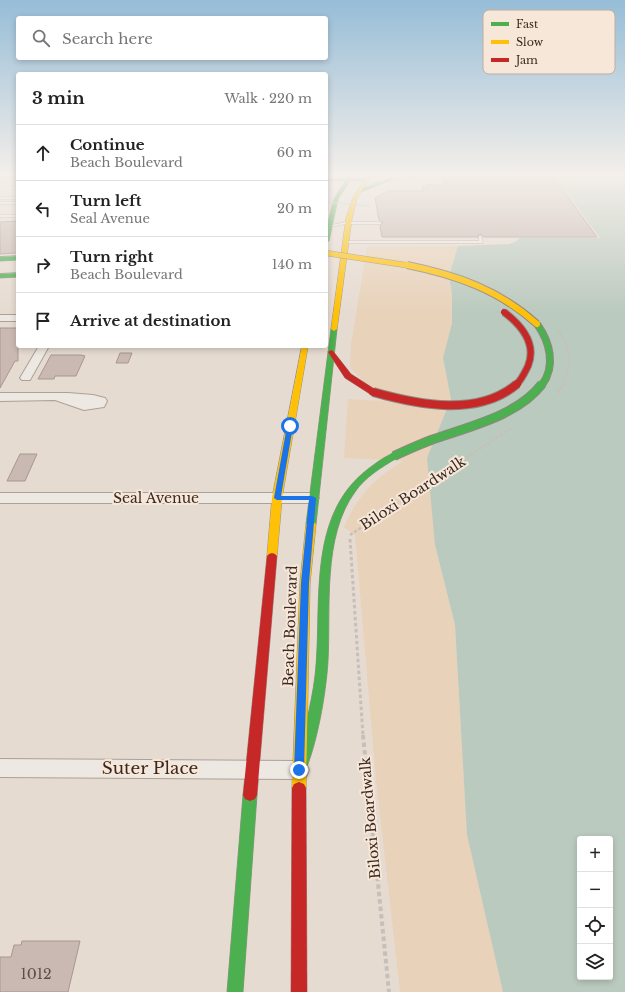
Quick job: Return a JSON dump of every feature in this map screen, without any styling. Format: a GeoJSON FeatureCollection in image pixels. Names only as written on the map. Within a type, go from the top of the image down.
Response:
{"type":"FeatureCollection","features":[{"type":"Feature","properties":{"kind":"main road","name":"Beach Boulevard"},"geometry":{"type":"LineString","coordinates":[[299,992],[299,770],[305,583],[312,498],[331,352],[330,319],[346,242],[348,223]]}},
{"type":"Feature","properties":{"kind":"main road"},"geometry":{"type":"LineString","coordinates":[[299,770],[312,731],[320,676],[328,551],[333,524],[339,509],[356,484],[366,475],[394,456],[491,419],[520,404],[536,391],[546,377],[551,360],[549,344],[540,328],[525,313],[501,298],[476,286],[438,273],[406,265],[328,253]]}},
{"type":"Feature","properties":{"kind":"main road"},"geometry":{"type":"LineString","coordinates":[[0,259],[16,267]]}},
{"type":"Feature","properties":{"kind":"main road"},"geometry":{"type":"LineString","coordinates":[[0,265],[16,267]]}},
{"type":"Feature","properties":{"kind":"main road"},"geometry":{"type":"LineString","coordinates":[[0,270],[16,267]]}},
{"type":"Feature","properties":{"kind":"main road"},"geometry":{"type":"LineString","coordinates":[[0,276],[16,267]]}},
{"type":"Feature","properties":{"kind":"main road"},"geometry":{"type":"LineString","coordinates":[[332,268],[352,269]]}},
{"type":"Feature","properties":{"kind":"main road"},"geometry":{"type":"LineString","coordinates":[[331,352],[348,376],[373,392],[407,403],[432,406],[473,403],[495,398],[512,388],[523,377],[531,354],[530,347],[518,324],[496,306]]}},
{"type":"Feature","properties":{"kind":"main road","name":"Beach Boulevard"},"geometry":{"type":"LineString","coordinates":[[235,992],[252,769],[277,498],[304,348]]}},
{"type":"Feature","properties":{"kind":"street"},"geometry":{"type":"LineString","coordinates":[[0,318],[16,318]]}},
{"type":"Feature","properties":{"kind":"street"},"geometry":{"type":"LineString","coordinates":[[26,378],[43,348]]}},
{"type":"Feature","properties":{"kind":"street"},"geometry":{"type":"LineString","coordinates":[[0,397],[58,398]]}},
{"type":"Feature","properties":{"kind":"street","name":"Seal Avenue"},"geometry":{"type":"LineString","coordinates":[[0,498],[312,498]]}},
{"type":"Feature","properties":{"kind":"street","name":"Suter Place"},"geometry":{"type":"LineString","coordinates":[[0,768],[299,770]]}},
{"type":"Feature","properties":{"kind":"lane"},"geometry":{"type":"LineString","coordinates":[[337,220],[348,223],[380,223]]}},
{"type":"Feature","properties":{"kind":"lane"},"geometry":{"type":"LineString","coordinates":[[328,227],[348,223]]}},
{"type":"Feature","properties":{"kind":"lane"},"geometry":{"type":"LineString","coordinates":[[346,242],[482,242],[480,237]]}},
{"type":"Feature","properties":{"kind":"path"},"geometry":{"type":"LineString","coordinates":[[556,328],[565,338],[571,360],[565,384],[556,394]]}},
{"type":"Feature","properties":{"kind":"path","name":"Biloxi Boardwalk"},"geometry":{"type":"LineString","coordinates":[[389,992],[377,894],[356,663],[349,535],[514,426]]}},
{"type":"Feature","properties":{"kind":"sand"},"geometry":{"type":"Polygon","coordinates":[[[458,246],[449,276],[452,294],[452,323],[443,358],[451,398],[435,545],[455,625],[467,835],[503,992],[400,992],[376,779],[355,535],[344,527],[355,505],[368,489],[383,475],[403,461],[344,458],[348,399],[383,401],[350,368],[351,345],[367,247],[458,246]]]}},
{"type":"Feature","properties":{"kind":"shaded area"},"geometry":{"type":"Polygon","coordinates":[[[587,220],[625,220],[625,992],[503,992],[467,835],[455,625],[435,545],[427,458],[451,399],[443,358],[452,323],[452,294],[449,276],[458,246],[509,244],[520,238],[600,238],[587,220]]]}},
{"type":"Feature","properties":{"kind":"building"},"geometry":{"type":"Polygon","coordinates":[[[380,220],[585,220],[597,237],[483,237],[481,234],[478,235],[478,237],[382,237],[380,226],[383,222],[380,220]]]}},
{"type":"Feature","properties":{"kind":"building"},"geometry":{"type":"Polygon","coordinates":[[[16,221],[16,253],[0,254],[0,222],[16,221]]]}},
{"type":"Feature","properties":{"kind":"building"},"geometry":{"type":"Polygon","coordinates":[[[0,328],[16,328],[16,348],[18,348],[18,361],[15,361],[0,388],[0,328]]]}},
{"type":"Feature","properties":{"kind":"building"},"geometry":{"type":"Polygon","coordinates":[[[120,353],[132,353],[128,363],[116,363],[120,353]]]}},
{"type":"Feature","properties":{"kind":"building"},"geometry":{"type":"Polygon","coordinates":[[[51,355],[85,356],[76,376],[55,376],[54,379],[38,379],[51,355]]]}},
{"type":"Feature","properties":{"kind":"building"},"geometry":{"type":"Polygon","coordinates":[[[20,454],[37,454],[25,481],[7,481],[20,454]]]}},
{"type":"Feature","properties":{"kind":"building"},"geometry":{"type":"Polygon","coordinates":[[[22,941],[80,941],[68,992],[0,992],[0,957],[11,957],[14,945],[21,945],[22,941]]]}},
{"type":"Feature","properties":{"kind":"traffic: fast"},"geometry":{"type":"LineString","coordinates":[[328,233],[331,220]]}},
{"type":"Feature","properties":{"kind":"traffic: fast"},"geometry":{"type":"LineString","coordinates":[[0,259],[16,258]]}},
{"type":"Feature","properties":{"kind":"traffic: fast"},"geometry":{"type":"LineString","coordinates":[[0,276],[16,275]]}},
{"type":"Feature","properties":{"kind":"traffic: fast"},"geometry":{"type":"LineString","coordinates":[[394,456],[425,442],[501,414],[520,404],[536,392],[547,377],[551,360],[546,340],[537,324]]}},
{"type":"Feature","properties":{"kind":"traffic: fast"},"geometry":{"type":"LineString","coordinates":[[311,524],[334,329]]}},
{"type":"Feature","properties":{"kind":"traffic: fast"},"geometry":{"type":"LineString","coordinates":[[299,770],[314,717],[321,677],[324,598],[328,551],[333,529],[340,509],[350,492],[359,481],[394,456]]}},
{"type":"Feature","properties":{"kind":"traffic: fast"},"geometry":{"type":"LineString","coordinates":[[235,992],[250,795]]}},
{"type":"Feature","properties":{"kind":"traffic: slow"},"geometry":{"type":"LineString","coordinates":[[334,329],[349,220]]}},
{"type":"Feature","properties":{"kind":"traffic: slow"},"geometry":{"type":"LineString","coordinates":[[328,253],[400,263],[449,275],[495,294],[519,308],[537,324]]}},
{"type":"Feature","properties":{"kind":"traffic: slow"},"geometry":{"type":"LineString","coordinates":[[272,556],[277,498],[305,348]]}},
{"type":"Feature","properties":{"kind":"traffic: slow"},"geometry":{"type":"LineString","coordinates":[[299,788],[305,583],[311,524]]}},
{"type":"Feature","properties":{"kind":"traffic: jam"},"geometry":{"type":"LineString","coordinates":[[373,392],[409,401],[450,405],[471,404],[490,400],[507,392],[524,376],[531,356],[531,348],[529,341],[521,328],[504,312]]}},
{"type":"Feature","properties":{"kind":"traffic: jam"},"geometry":{"type":"LineString","coordinates":[[331,352],[348,376],[373,392]]}},
{"type":"Feature","properties":{"kind":"traffic: jam"},"geometry":{"type":"LineString","coordinates":[[250,795],[272,556]]}},
{"type":"Feature","properties":{"kind":"traffic: jam"},"geometry":{"type":"LineString","coordinates":[[299,788],[299,992]]}},
{"type":"Feature","properties":{"kind":"route"},"geometry":{"type":"LineString","coordinates":[[290,426],[277,498],[312,498],[305,583],[299,770]]}}]}
